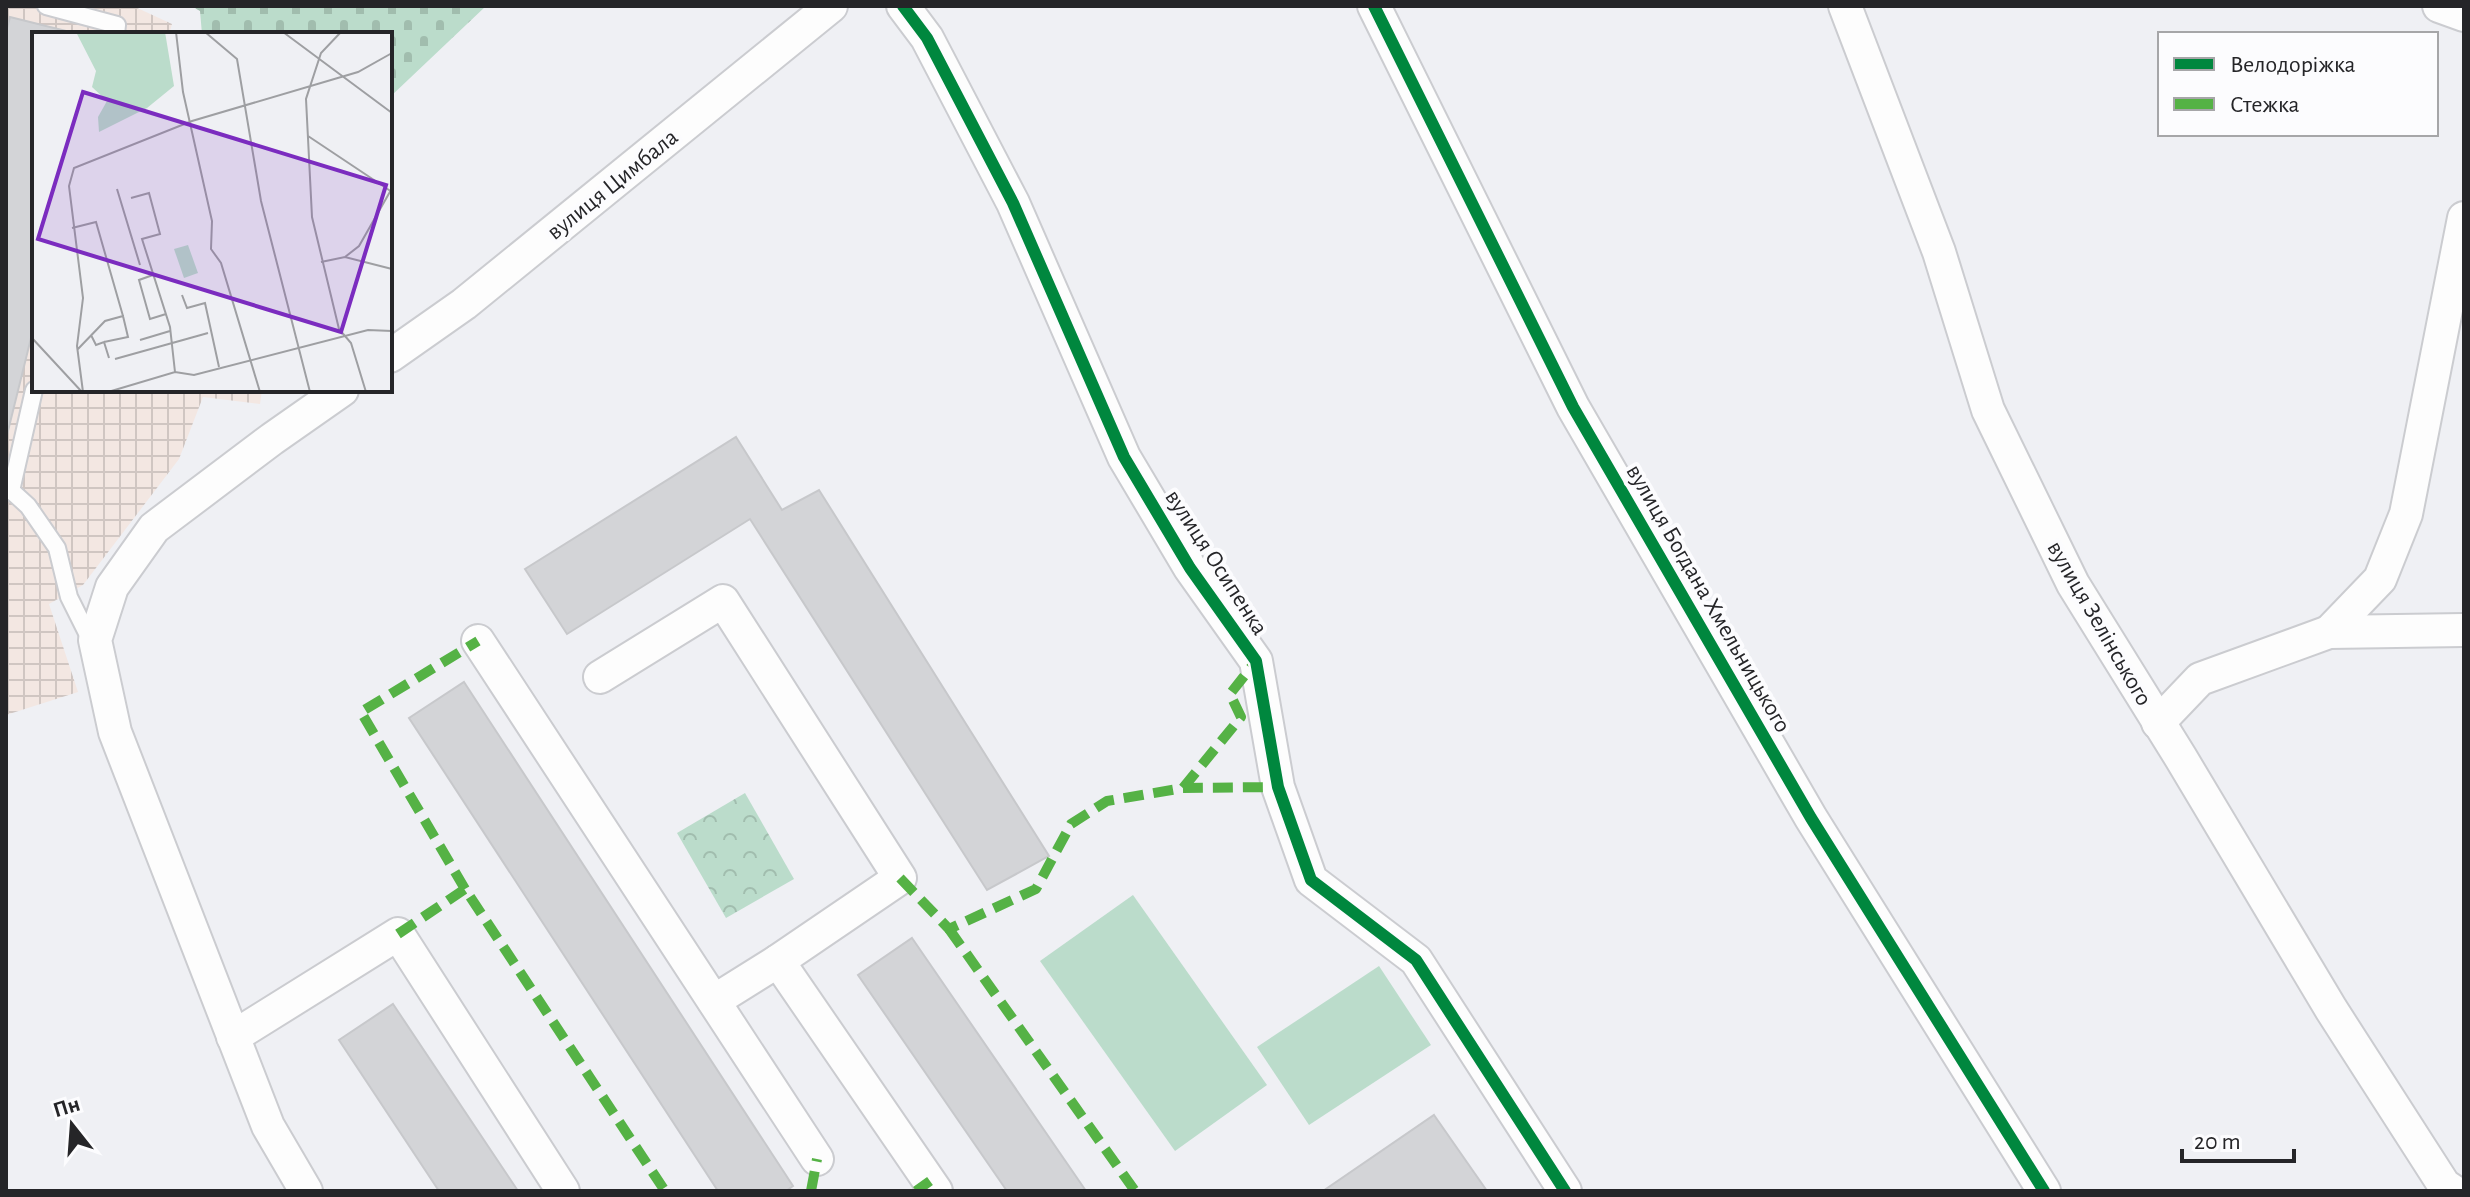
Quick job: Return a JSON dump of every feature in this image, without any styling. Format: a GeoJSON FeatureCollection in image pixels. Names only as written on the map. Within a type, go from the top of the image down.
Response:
{"type":"FeatureCollection","features":[{"type":"Feature","properties":{"kind":"street","name":"вулиця Цимбала"},"geometry":{"type":"LineString","coordinates":[[392,355],[464,304],[831,6]]}},
{"type":"Feature","properties":{"kind":"street","name":"вулиця Осипенка"},"geometry":{"type":"LineString","coordinates":[[903,6],[927,38],[1013,203],[1124,457],[1190,568],[1256,661],[1278,787],[1311,880],[1416,960],[1565,1191]]}},
{"type":"Feature","properties":{"kind":"street","name":"вулиця Богдана Хмельницького"},"geometry":{"type":"LineString","coordinates":[[1374,6],[1581,421],[1811,818],[2044,1191]]}},
{"type":"Feature","properties":{"kind":"street","name":"вулиця Зелінського"},"geometry":{"type":"LineString","coordinates":[[1845,6],[1939,252],[1988,410],[2073,584],[2331,1009],[2444,1185],[2453,1191]]}},
{"type":"Feature","properties":{"kind":"street"},"geometry":{"type":"LineString","coordinates":[[2439,6],[2464,15]]}},
{"type":"Feature","properties":{"kind":"street"},"geometry":{"type":"LineString","coordinates":[[2329,632],[2380,579],[2406,514],[2464,218]]}},
{"type":"Feature","properties":{"kind":"street"},"geometry":{"type":"LineString","coordinates":[[306,1191],[268,1126],[115,732],[95,640],[112,587],[154,528],[339,392]]}},
{"type":"Feature","properties":{"kind":"street"},"geometry":{"type":"LineString","coordinates":[[600,677],[723,601],[900,878],[714,1001]]}},
{"type":"Feature","properties":{"kind":"street"},"geometry":{"type":"LineString","coordinates":[[2158,723],[2200,679],[2329,632],[2464,630]]}},
{"type":"Feature","properties":{"kind":"street"},"geometry":{"type":"LineString","coordinates":[[478,641],[817,1159]]}},
{"type":"Feature","properties":{"kind":"street"},"geometry":{"type":"LineString","coordinates":[[233,1037],[398,934],[563,1191]]}},
{"type":"Feature","properties":{"kind":"street"},"geometry":{"type":"LineString","coordinates":[[778,961],[936,1191]]}},
{"type":"Feature","properties":{"kind":"lane"},"geometry":{"type":"LineString","coordinates":[[46,6],[117,25],[116,32]]}},
{"type":"Feature","properties":{"kind":"lane"},"geometry":{"type":"LineString","coordinates":[[33,392],[8,488],[28,506],[57,548],[69,597],[98,654]]}},
{"type":"Feature","properties":{"kind":"shaded area"},"geometry":{"type":"Polygon","coordinates":[[[6,6],[133,6],[172,24],[170,32],[32,32],[32,392],[262,392],[260,404],[203,397],[179,459],[83,585],[49,604],[78,692],[6,715],[6,6]]]}},
{"type":"Feature","properties":{"kind":"green space"},"geometry":{"type":"Polygon","coordinates":[[[191,6],[486,6],[392,95],[392,32],[202,32],[200,11],[191,6]]]}},
{"type":"Feature","properties":{"kind":"green space"},"geometry":{"type":"Polygon","coordinates":[[[745,793],[794,879],[726,918],[677,833],[745,793]]]}},
{"type":"Feature","properties":{"kind":"green space"},"geometry":{"type":"Polygon","coordinates":[[[1133,895],[1267,1085],[1175,1151],[1040,961],[1133,895]]]}},
{"type":"Feature","properties":{"kind":"green space"},"geometry":{"type":"Polygon","coordinates":[[[1379,966],[1431,1045],[1309,1125],[1257,1047],[1379,966]]]}},
{"type":"Feature","properties":{"kind":"building"},"geometry":{"type":"Polygon","coordinates":[[[10,17],[70,32],[32,32],[32,334],[6,439],[6,32],[10,17]]]}},
{"type":"Feature","properties":{"kind":"building"},"geometry":{"type":"Polygon","coordinates":[[[736,437],[782,510],[819,490],[1049,856],[987,890],[750,519],[567,634],[525,569],[736,437]]]}},
{"type":"Feature","properties":{"kind":"building"},"geometry":{"type":"Polygon","coordinates":[[[464,682],[793,1186],[786,1191],[718,1191],[409,718],[464,682]]]}},
{"type":"Feature","properties":{"kind":"building"},"geometry":{"type":"Polygon","coordinates":[[[912,938],[1086,1191],[1007,1191],[858,975],[912,938]]]}},
{"type":"Feature","properties":{"kind":"building"},"geometry":{"type":"Polygon","coordinates":[[[393,1004],[518,1191],[439,1191],[339,1040],[393,1004]]]}},
{"type":"Feature","properties":{"kind":"building"},"geometry":{"type":"Polygon","coordinates":[[[1434,1115],[1487,1191],[1323,1191],[1434,1115]]]}},
{"type":"Feature","properties":{"kind":"marked path"},"geometry":{"type":"LineString","coordinates":[[465,889],[361,712],[478,641]]}},
{"type":"Feature","properties":{"kind":"marked path"},"geometry":{"type":"LineString","coordinates":[[1183,788],[1241,717],[1230,694],[1256,661]]}},
{"type":"Feature","properties":{"kind":"marked path"},"geometry":{"type":"LineString","coordinates":[[900,878],[949,929],[1036,889],[1071,824],[1107,801],[1183,788],[1278,787]]}},
{"type":"Feature","properties":{"kind":"marked path"},"geometry":{"type":"LineString","coordinates":[[398,934],[465,889],[665,1191]]}},
{"type":"Feature","properties":{"kind":"marked path"},"geometry":{"type":"LineString","coordinates":[[949,929],[1135,1191]]}},
{"type":"Feature","properties":{"kind":"marked path"},"geometry":{"type":"LineString","coordinates":[[811,1191],[817,1159]]}},
{"type":"Feature","properties":{"kind":"marked path"},"geometry":{"type":"LineString","coordinates":[[916,1191],[930,1181]]}},
{"type":"Feature","properties":{"kind":"cycle path"},"geometry":{"type":"LineString","coordinates":[[903,6],[927,38],[1013,203],[1124,457],[1190,568],[1256,661],[1278,787],[1311,880],[1416,960],[1565,1191]]}},
{"type":"Feature","properties":{"kind":"cycle path"},"geometry":{"type":"LineString","coordinates":[[1374,6],[1573,407],[1811,818],[2044,1191]]}}]}
